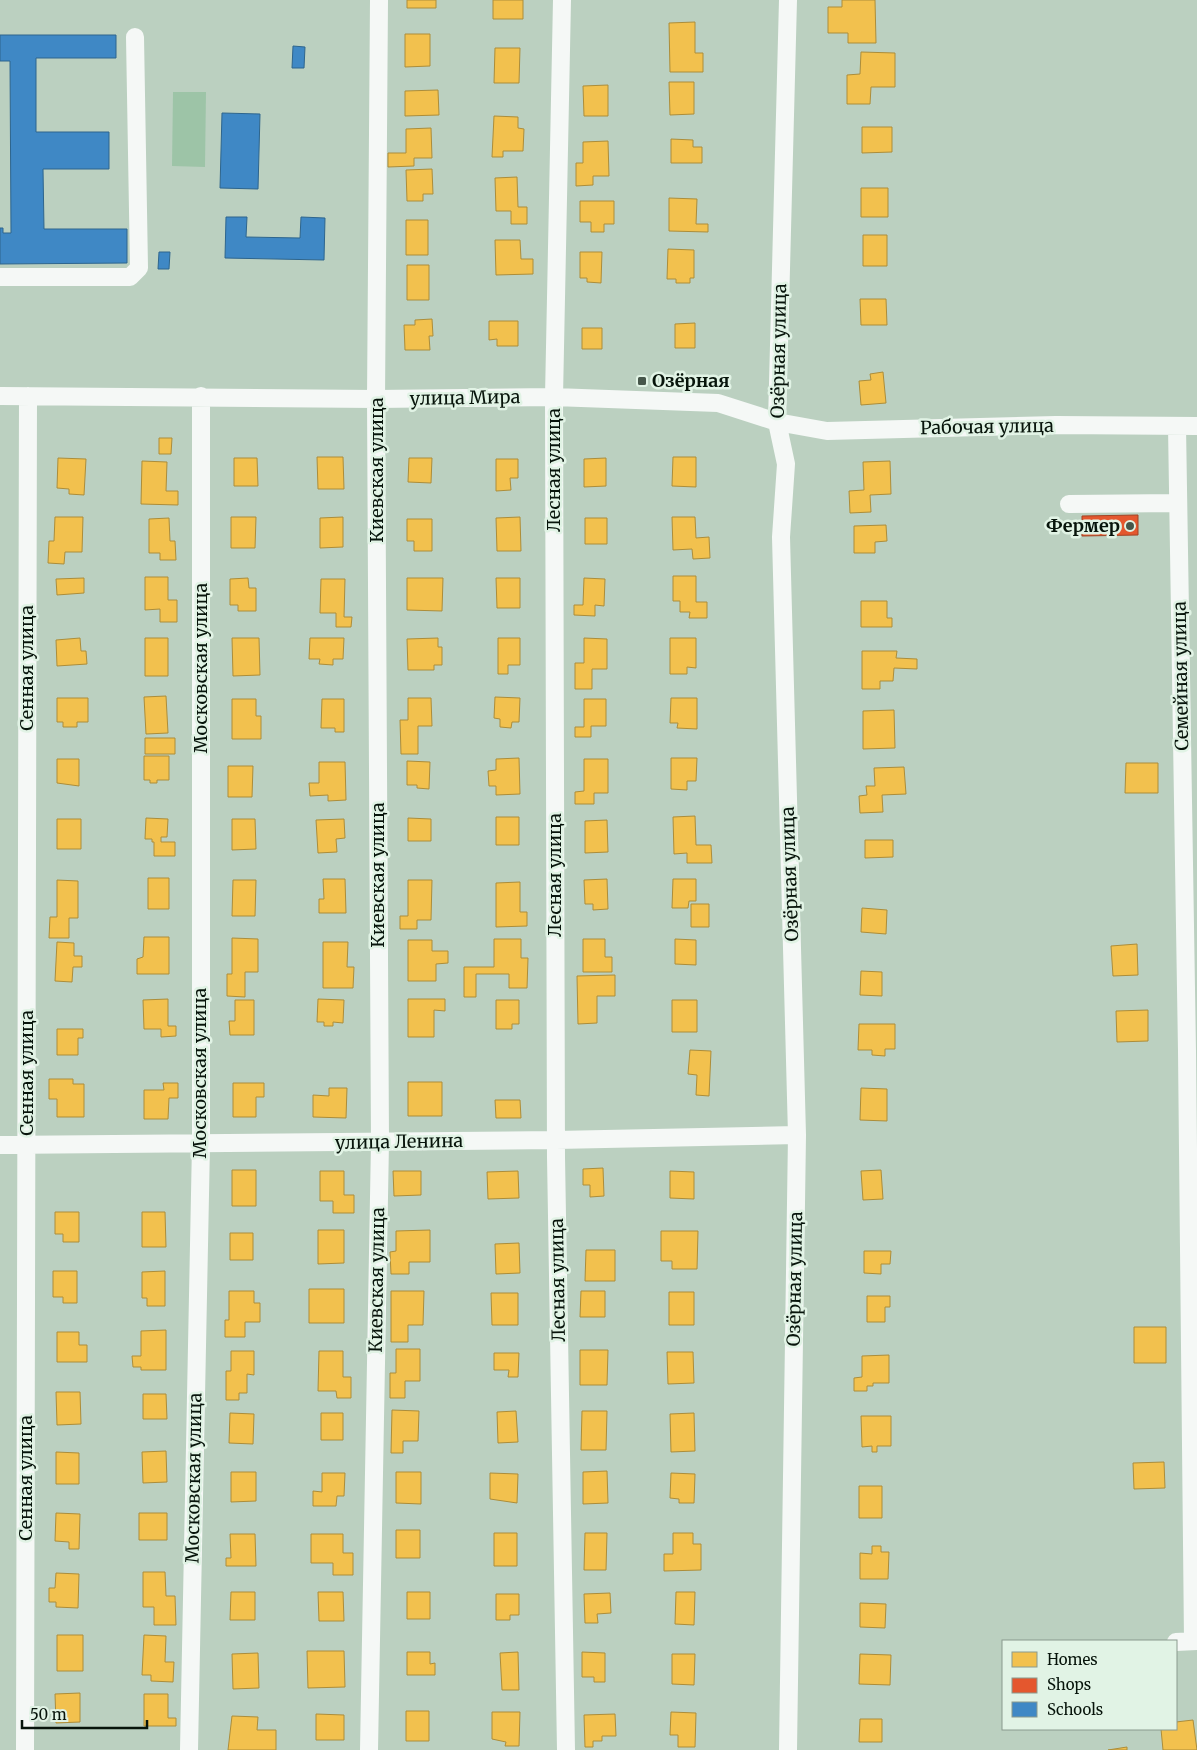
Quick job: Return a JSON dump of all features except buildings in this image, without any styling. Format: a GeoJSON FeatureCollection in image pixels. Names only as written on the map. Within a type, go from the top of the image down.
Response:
{"type":"FeatureCollection","features":[{"type":"Feature","properties":{"kind":"street","name":"Киевская улица"},"geometry":{"type":"LineString","coordinates":[[369,1750],[380,1142],[376,399],[379,0]]}},
{"type":"Feature","properties":{"kind":"street","name":"Лесная улица"},"geometry":{"type":"LineString","coordinates":[[562,0],[554,397],[556,1140],[566,1750]]}},
{"type":"Feature","properties":{"kind":"street","name":"Озёрная улица"},"geometry":{"type":"LineString","coordinates":[[788,0],[777,422],[786,464],[781,537],[797,1135],[788,1750]]}},
{"type":"Feature","properties":{"kind":"street"},"geometry":{"type":"LineString","coordinates":[[0,277],[130,277],[139,268],[135,36]]}},
{"type":"Feature","properties":{"kind":"street","name":"улица Мира"},"geometry":{"type":"LineString","coordinates":[[0,396],[201,396],[376,399],[554,397],[718,403],[777,422]]}},
{"type":"Feature","properties":{"kind":"street","name":"Сенная улица"},"geometry":{"type":"LineString","coordinates":[[25,1750],[28,396]]}},
{"type":"Feature","properties":{"kind":"street","name":"Московская улица"},"geometry":{"type":"LineString","coordinates":[[189,1750],[200,1144],[201,396]]}},
{"type":"Feature","properties":{"kind":"street","name":"Рабочая улица"},"geometry":{"type":"LineString","coordinates":[[777,422],[827,431],[1056,425],[1197,426]]}},
{"type":"Feature","properties":{"kind":"street","name":"Семейная улица"},"geometry":{"type":"LineString","coordinates":[[1177,426],[1189,1642]]}},
{"type":"Feature","properties":{"kind":"street"},"geometry":{"type":"LineString","coordinates":[[1068,504],[1178,503]]}},
{"type":"Feature","properties":{"kind":"street","name":"улица Ленина"},"geometry":{"type":"LineString","coordinates":[[0,1145],[556,1140],[797,1135]]}},
{"type":"Feature","properties":{"kind":"green space"},"geometry":{"type":"Polygon","coordinates":[[[173,92],[206,92],[205,167],[172,166],[173,92]]]}},
{"type":"Feature","properties":{"kind":"place","name":"Озёрная"},"geometry":{"type":"Point","coordinates":[642,381]}},
{"type":"Feature","properties":{"kind":"place","name":"Фермер"},"geometry":{"type":"Point","coordinates":[1130,526]}}]}
